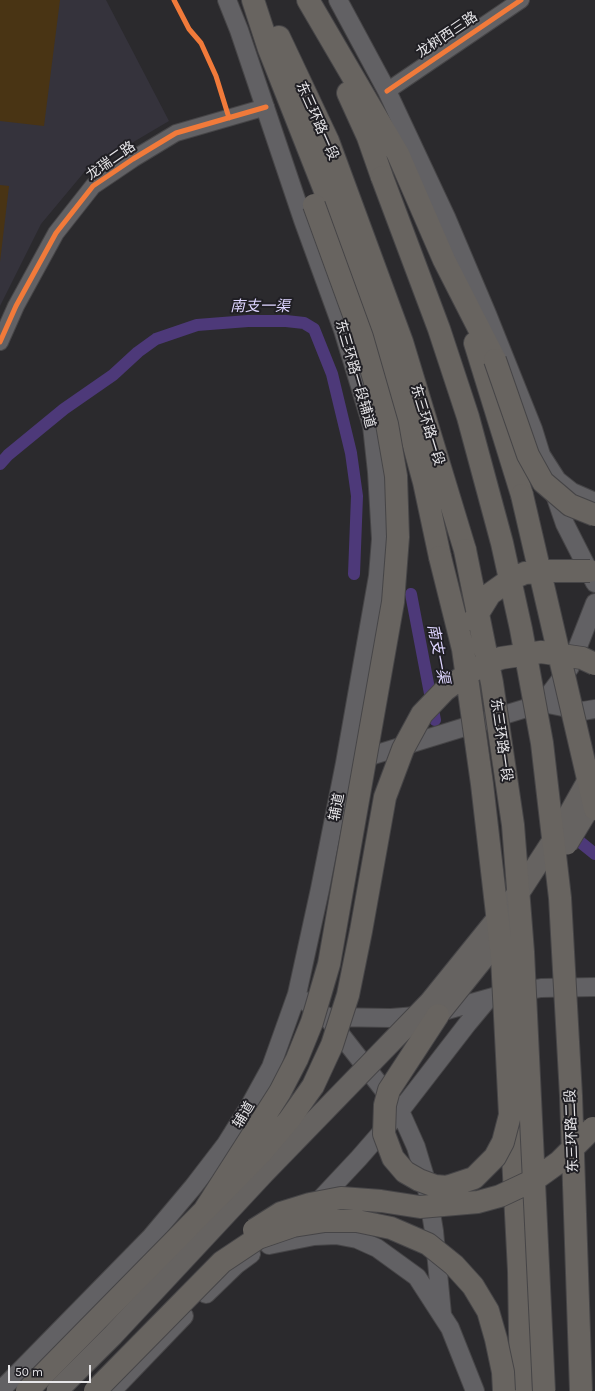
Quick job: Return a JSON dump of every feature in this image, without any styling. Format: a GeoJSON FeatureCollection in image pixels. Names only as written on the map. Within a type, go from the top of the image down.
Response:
{"type":"FeatureCollection","features":[{"type":"Feature","properties":{"kind":"highway"},"geometry":{"type":"LineString","coordinates":[[253,0],[269,50],[330,200],[403,405],[424,482],[463,649],[482,784],[502,957],[519,1271],[521,1391]]}},
{"type":"Feature","properties":{"kind":"highway","name":"东三环路一段"},"geometry":{"type":"LineString","coordinates":[[261,0],[328,141],[330,200],[402,342],[465,550],[492,683],[513,825],[523,952],[544,1391]]}},
{"type":"Feature","properties":{"kind":"highway"},"geometry":{"type":"LineString","coordinates":[[307,0],[398,154],[444,260],[495,360],[528,455],[543,482],[570,505],[595,516]]}},
{"type":"Feature","properties":{"kind":"highway","name":"东三环路二段"},"geometry":{"type":"LineString","coordinates":[[307,0],[368,137],[439,329],[468,417],[489,494],[521,629],[540,736],[560,898],[571,1096],[581,1391]]}},
{"type":"Feature","properties":{"kind":"highway"},"geometry":{"type":"LineString","coordinates":[[204,1211],[280,1092],[297,1059],[312,1022],[329,964],[393,602],[398,537],[396,476],[387,424],[362,337],[330,200]]}},
{"type":"Feature","properties":{"kind":"highway"},"geometry":{"type":"LineString","coordinates":[[444,260],[484,368],[522,495],[595,809]]}},
{"type":"Feature","properties":{"kind":"highway"},"geometry":{"type":"LineString","coordinates":[[463,649],[474,620],[490,594],[511,579],[525,573],[547,571],[595,571]]}},
{"type":"Feature","properties":{"kind":"highway"},"geometry":{"type":"LineString","coordinates":[[27,1391],[261,1153],[289,1120],[313,1086],[332,1045],[349,988],[385,797],[403,749],[422,714],[445,690],[481,666],[501,658],[541,652],[582,658],[595,664]]}},
{"type":"Feature","properties":{"kind":"highway"},"geometry":{"type":"LineString","coordinates":[[438,1015],[389,1090],[385,1105],[384,1134],[393,1158],[405,1172],[419,1180],[435,1186],[448,1187],[474,1178],[495,1157],[503,1142],[510,1115]]}},
{"type":"Feature","properties":{"kind":"highway"},"geometry":{"type":"LineString","coordinates":[[95,1391],[250,1233],[281,1213],[310,1204],[340,1198],[420,1206],[478,1202],[500,1196],[534,1180],[560,1162],[595,1124]]}},
{"type":"Feature","properties":{"kind":"highway"},"geometry":{"type":"LineString","coordinates":[[222,1262],[258,1238],[293,1226],[325,1221],[357,1220],[391,1228],[428,1244],[454,1265],[473,1286],[488,1311],[503,1372],[504,1391]]}},
{"type":"Feature","properties":{"kind":"main road","name":"东三环路一段辅道"},"geometry":{"type":"LineString","coordinates":[[227,0],[240,30],[343,330],[372,426],[377,472],[381,539],[378,576],[346,763]]}},
{"type":"Feature","properties":{"kind":"main road"},"geometry":{"type":"LineString","coordinates":[[338,0],[387,90],[420,160],[487,314],[533,429],[565,524],[595,583]]}},
{"type":"Feature","properties":{"kind":"main road"},"geometry":{"type":"LineString","coordinates":[[541,455],[557,480],[572,492],[595,502]]}},
{"type":"Feature","properties":{"kind":"main road"},"geometry":{"type":"LineString","coordinates":[[543,703],[570,667],[595,603]]}},
{"type":"Feature","properties":{"kind":"main road"},"geometry":{"type":"LineString","coordinates":[[346,763],[543,703],[583,711],[595,709]]}},
{"type":"Feature","properties":{"kind":"main road","name":"辅道"},"geometry":{"type":"LineString","coordinates":[[0,1391],[151,1237],[193,1187],[226,1144],[249,1107],[270,1067],[297,994],[346,763]]}},
{"type":"Feature","properties":{"kind":"main road"},"geometry":{"type":"LineString","coordinates":[[57,1391],[113,1335],[264,1173],[430,1002],[522,888],[563,825],[595,767]]}},
{"type":"Feature","properties":{"kind":"main road"},"geometry":{"type":"LineString","coordinates":[[72,1391],[438,1015],[533,896],[595,798]]}},
{"type":"Feature","properties":{"kind":"main road"},"geometry":{"type":"LineString","coordinates":[[327,1016],[391,1018],[429,1015],[488,999],[540,988],[595,988]]}},
{"type":"Feature","properties":{"kind":"main road"},"geometry":{"type":"LineString","coordinates":[[297,994],[327,1016],[400,1111],[416,1147],[425,1176],[434,1231],[442,1314]]}},
{"type":"Feature","properties":{"kind":"main road"},"geometry":{"type":"LineString","coordinates":[[112,1391],[236,1265],[269,1245],[325,1196],[400,1111],[488,999]]}},
{"type":"Feature","properties":{"kind":"main road"},"geometry":{"type":"LineString","coordinates":[[269,1245],[314,1236],[336,1235],[357,1239],[377,1248],[417,1277],[442,1314],[456,1340],[475,1391]]}},
{"type":"Feature","properties":{"kind":"street","name":"龙树西三路"},"geometry":{"type":"LineString","coordinates":[[387,90],[521,0]]}},
{"type":"Feature","properties":{"kind":"street","name":"龙瑞二路"},"geometry":{"type":"LineString","coordinates":[[0,342],[16,306],[56,233],[93,186],[133,159],[176,133],[266,107]]}},
{"type":"Feature","properties":{"kind":"shaded area"},"geometry":{"type":"Polygon","coordinates":[[[0,0],[106,0],[169,121],[86,170],[41,224],[0,306],[0,0]]]}},
{"type":"Feature","properties":{"kind":"shaded area"},"geometry":{"type":"Polygon","coordinates":[[[0,0],[60,0],[44,126],[0,121],[0,0]]]}},
{"type":"Feature","properties":{"kind":"shaded area"},"geometry":{"type":"Polygon","coordinates":[[[0,185],[9,186],[0,262],[0,185]]]}},
{"type":"Feature","properties":{"kind":"waterway","name":"南支一渠"},"geometry":{"type":"LineString","coordinates":[[0,464],[8,455],[64,409],[113,375],[138,352],[156,339],[197,325],[248,321],[286,321],[304,323],[314,329],[332,374],[351,453],[357,496],[354,574]]}},
{"type":"Feature","properties":{"kind":"waterway","name":"南支一渠"},"geometry":{"type":"LineString","coordinates":[[411,594],[435,720]]}},
{"type":"Feature","properties":{"kind":"waterway","name":"南支一渠"},"geometry":{"type":"LineString","coordinates":[[569,833],[595,854]]}},
{"type":"Feature","properties":{"kind":"cycle path"},"geometry":{"type":"LineString","coordinates":[[174,0],[189,29],[201,43],[216,76],[229,118]]}},
{"type":"Feature","properties":{"kind":"cycle path"},"geometry":{"type":"LineString","coordinates":[[387,91],[521,0]]}},
{"type":"Feature","properties":{"kind":"cycle path"},"geometry":{"type":"LineString","coordinates":[[0,342],[16,306],[56,233],[93,186],[133,159],[176,133],[266,107]]}}]}
